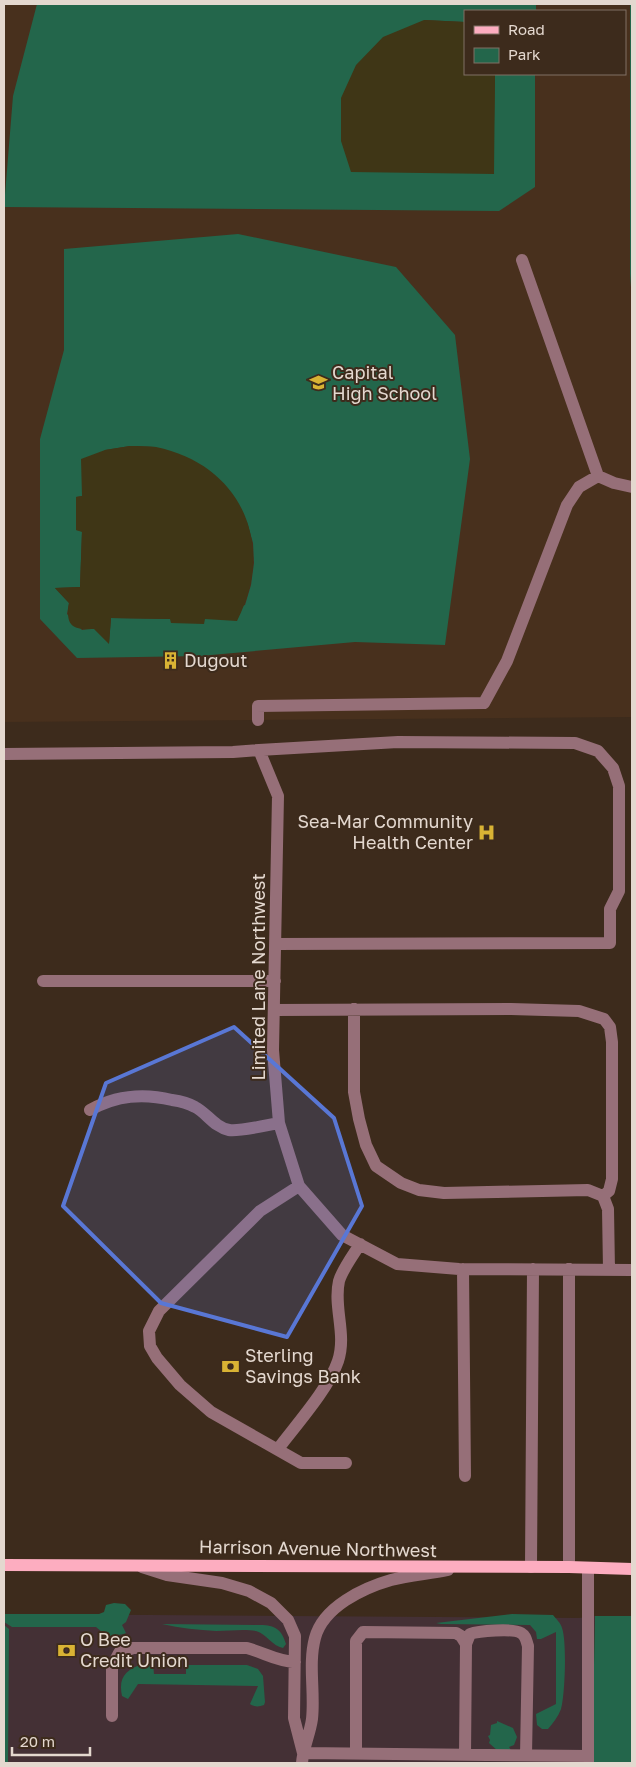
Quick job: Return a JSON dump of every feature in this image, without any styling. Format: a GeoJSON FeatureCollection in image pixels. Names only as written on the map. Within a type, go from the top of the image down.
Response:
{"type":"FeatureCollection","features":[{"type":"Feature","properties":{"kind":"main road","name":"Harrison Avenue Northwest"},"geometry":{"type":"LineString","coordinates":[[4,1565],[569,1567],[632,1569]]}},
{"type":"Feature","properties":{"kind":"street"},"geometry":{"type":"LineString","coordinates":[[522,260],[598,476],[614,483],[632,487]]}},
{"type":"Feature","properties":{"kind":"street"},"geometry":{"type":"LineString","coordinates":[[258,720],[258,706],[484,704],[508,660],[567,505],[579,487],[598,476]]}},
{"type":"Feature","properties":{"kind":"street"},"geometry":{"type":"LineString","coordinates":[[4,754],[233,752],[398,742],[575,743],[598,751],[613,768],[619,786],[619,891],[610,909],[610,943],[275,944]]}},
{"type":"Feature","properties":{"kind":"street","name":"Limited Lane Northwest"},"geometry":{"type":"LineString","coordinates":[[259,750],[278,796],[273,1050],[279,1123],[299,1186],[342,1235],[397,1264],[463,1269],[632,1270]]}},
{"type":"Feature","properties":{"kind":"street"},"geometry":{"type":"LineString","coordinates":[[43,981],[274,981]]}},
{"type":"Feature","properties":{"kind":"street"},"geometry":{"type":"LineString","coordinates":[[354,1009],[354,1092],[366,1145],[376,1166],[401,1183],[419,1190],[444,1193],[588,1190],[603,1196],[608,1210],[609,1270]]}},
{"type":"Feature","properties":{"kind":"street"},"geometry":{"type":"LineString","coordinates":[[274,1010],[511,1009],[580,1011],[604,1019],[610,1027],[612,1042],[612,1179],[609,1191],[603,1196]]}},
{"type":"Feature","properties":{"kind":"street"},"geometry":{"type":"LineString","coordinates":[[90,1110],[104,1102],[122,1098],[156,1096],[194,1106],[216,1126],[230,1131],[279,1123]]}},
{"type":"Feature","properties":{"kind":"street"},"geometry":{"type":"LineString","coordinates":[[299,1186],[260,1211],[159,1311],[150,1331],[150,1346],[157,1358],[180,1385],[211,1412],[301,1463],[346,1463]]}},
{"type":"Feature","properties":{"kind":"street"},"geometry":{"type":"LineString","coordinates":[[278,1449],[329,1380],[338,1360],[341,1336],[338,1285],[340,1278],[360,1244]]}},
{"type":"Feature","properties":{"kind":"street"},"geometry":{"type":"LineString","coordinates":[[463,1269],[465,1476]]}},
{"type":"Feature","properties":{"kind":"street"},"geometry":{"type":"LineString","coordinates":[[532,1567],[533,1269]]}},
{"type":"Feature","properties":{"kind":"street"},"geometry":{"type":"LineString","coordinates":[[569,1269],[569,1567]]}},
{"type":"Feature","properties":{"kind":"street"},"geometry":{"type":"LineString","coordinates":[[134,1565],[167,1575],[231,1585],[249,1591],[271,1603],[288,1620],[295,1636],[294,1718],[302,1758]]}},
{"type":"Feature","properties":{"kind":"street"},"geometry":{"type":"LineString","coordinates":[[302,1758],[312,1719],[312,1662],[315,1638],[322,1622],[333,1610],[367,1590],[390,1581],[457,1568]]}},
{"type":"Feature","properties":{"kind":"street"},"geometry":{"type":"LineString","coordinates":[[302,1758],[356,1754],[428,1759],[465,1755],[526,1755],[552,1760],[588,1760],[588,1568]]}},
{"type":"Feature","properties":{"kind":"street"},"geometry":{"type":"LineString","coordinates":[[465,1755],[466,1644],[470,1634],[477,1631],[519,1631],[526,1637],[528,1646],[526,1755]]}},
{"type":"Feature","properties":{"kind":"street"},"geometry":{"type":"LineString","coordinates":[[356,1754],[356,1641],[362,1632],[456,1633],[461,1636],[466,1644]]}},
{"type":"Feature","properties":{"kind":"street"},"geometry":{"type":"LineString","coordinates":[[112,1716],[112,1666],[119,1653],[133,1648],[247,1648],[260,1651],[282,1661],[295,1662]]}},
{"type":"Feature","properties":{"kind":"highlighted area"},"geometry":{"type":"Polygon","coordinates":[[[234,1027],[334,1118],[362,1206],[287,1337],[161,1303],[63,1206],[106,1083],[234,1027]]]}},
{"type":"Feature","properties":{"kind":"shaded area","name":"Capital High School"},"geometry":{"type":"Polygon","coordinates":[[[4,4],[632,4],[632,717],[4,722],[4,4]]]}},
{"type":"Feature","properties":{"kind":"shaded area"},"geometry":{"type":"Polygon","coordinates":[[[5,1614],[579,1618],[595,1616],[592,1763],[4,1763],[5,1614]]]}},
{"type":"Feature","properties":{"kind":"green space"},"geometry":{"type":"Polygon","coordinates":[[[37,4],[536,4],[536,10],[464,10],[464,22],[424,20],[493,174],[495,75],[535,75],[535,187],[499,211],[4,207],[13,96],[37,4]]]}},
{"type":"Feature","properties":{"kind":"green space"},"geometry":{"type":"Polygon","coordinates":[[[630,4],[632,4],[632,301],[630,274],[630,4]]]}},
{"type":"Feature","properties":{"kind":"green space"},"geometry":{"type":"Polygon","coordinates":[[[238,234],[396,267],[455,335],[470,459],[445,645],[355,642],[200,656],[77,658],[40,619],[40,439],[64,350],[64,249],[238,234]],[[130,446],[105,450],[82,496],[76,497],[76,530],[82,531],[80,587],[55,588],[69,603],[67,614],[82,630],[94,628],[109,643],[111,618],[171,619],[171,622],[204,623],[204,619],[245,605],[251,585],[254,563],[253,543],[247,522],[155,447],[130,446]]]}},
{"type":"Feature","properties":{"kind":"green space"},"geometry":{"type":"Polygon","coordinates":[[[114,1603],[125,1604],[131,1610],[126,1622],[122,1625],[126,1633],[108,1637],[96,1627],[12,1627],[4,1622],[5,1614],[99,1614],[104,1612],[106,1605],[114,1603]]]}},
{"type":"Feature","properties":{"kind":"green space"},"geometry":{"type":"Polygon","coordinates":[[[512,1614],[553,1615],[560,1623],[564,1635],[564,1681],[561,1709],[548,1729],[542,1729],[537,1725],[536,1714],[556,1704],[556,1632],[537,1639],[536,1632],[530,1625],[436,1623],[512,1614]]]}},
{"type":"Feature","properties":{"kind":"green space"},"geometry":{"type":"Polygon","coordinates":[[[595,1616],[632,1616],[632,1763],[592,1763],[595,1616]]]}},
{"type":"Feature","properties":{"kind":"green space"},"geometry":{"type":"Polygon","coordinates":[[[162,1624],[263,1625],[278,1630],[286,1644],[283,1648],[279,1647],[256,1631],[209,1631],[162,1624]]]}},
{"type":"Feature","properties":{"kind":"green space"},"geometry":{"type":"Polygon","coordinates":[[[4,1625],[9,1629],[8,1763],[4,1763],[4,1625]]]}},
{"type":"Feature","properties":{"kind":"green space"},"geometry":{"type":"Polygon","coordinates":[[[142,1664],[153,1664],[154,1674],[186,1674],[186,1665],[247,1665],[258,1669],[263,1676],[265,1702],[264,1705],[260,1706],[250,1704],[258,1686],[138,1684],[128,1699],[122,1696],[122,1679],[132,1669],[142,1664]]]}},
{"type":"Feature","properties":{"kind":"green space"},"geometry":{"type":"Polygon","coordinates":[[[497,1721],[513,1728],[517,1737],[514,1745],[509,1747],[511,1750],[498,1751],[489,1743],[488,1736],[490,1735],[491,1725],[497,1723],[497,1721]]]}},
{"type":"Feature","properties":{"kind":"sand"},"geometry":{"type":"Polygon","coordinates":[[[424,20],[464,22],[464,75],[495,75],[494,174],[351,172],[341,141],[341,98],[356,65],[383,37],[424,20]]]}},
{"type":"Feature","properties":{"kind":"sand"},"geometry":{"type":"Polygon","coordinates":[[[130,446],[156,447],[186,457],[210,471],[230,490],[243,512],[251,537],[253,564],[248,592],[237,621],[205,619],[204,624],[171,623],[170,619],[111,618],[109,644],[94,629],[81,629],[70,622],[68,617],[69,603],[55,588],[80,587],[82,532],[76,530],[76,497],[82,496],[81,459],[105,450],[130,446]]]}},
{"type":"Feature","properties":{"kind":"place","name":"Capital High School"},"geometry":{"type":"Point","coordinates":[318,383]}},
{"type":"Feature","properties":{"kind":"place","name":"Dugout"},"geometry":{"type":"Point","coordinates":[170,661]}},
{"type":"Feature","properties":{"kind":"place","name":"Sea-Mar Community Health Center"},"geometry":{"type":"Point","coordinates":[487,832]}},
{"type":"Feature","properties":{"kind":"place","name":"Sterling Savings Bank"},"geometry":{"type":"Point","coordinates":[231,1366]}},
{"type":"Feature","properties":{"kind":"place","name":"O Bee Credit Union"},"geometry":{"type":"Point","coordinates":[66,1650]}}]}
